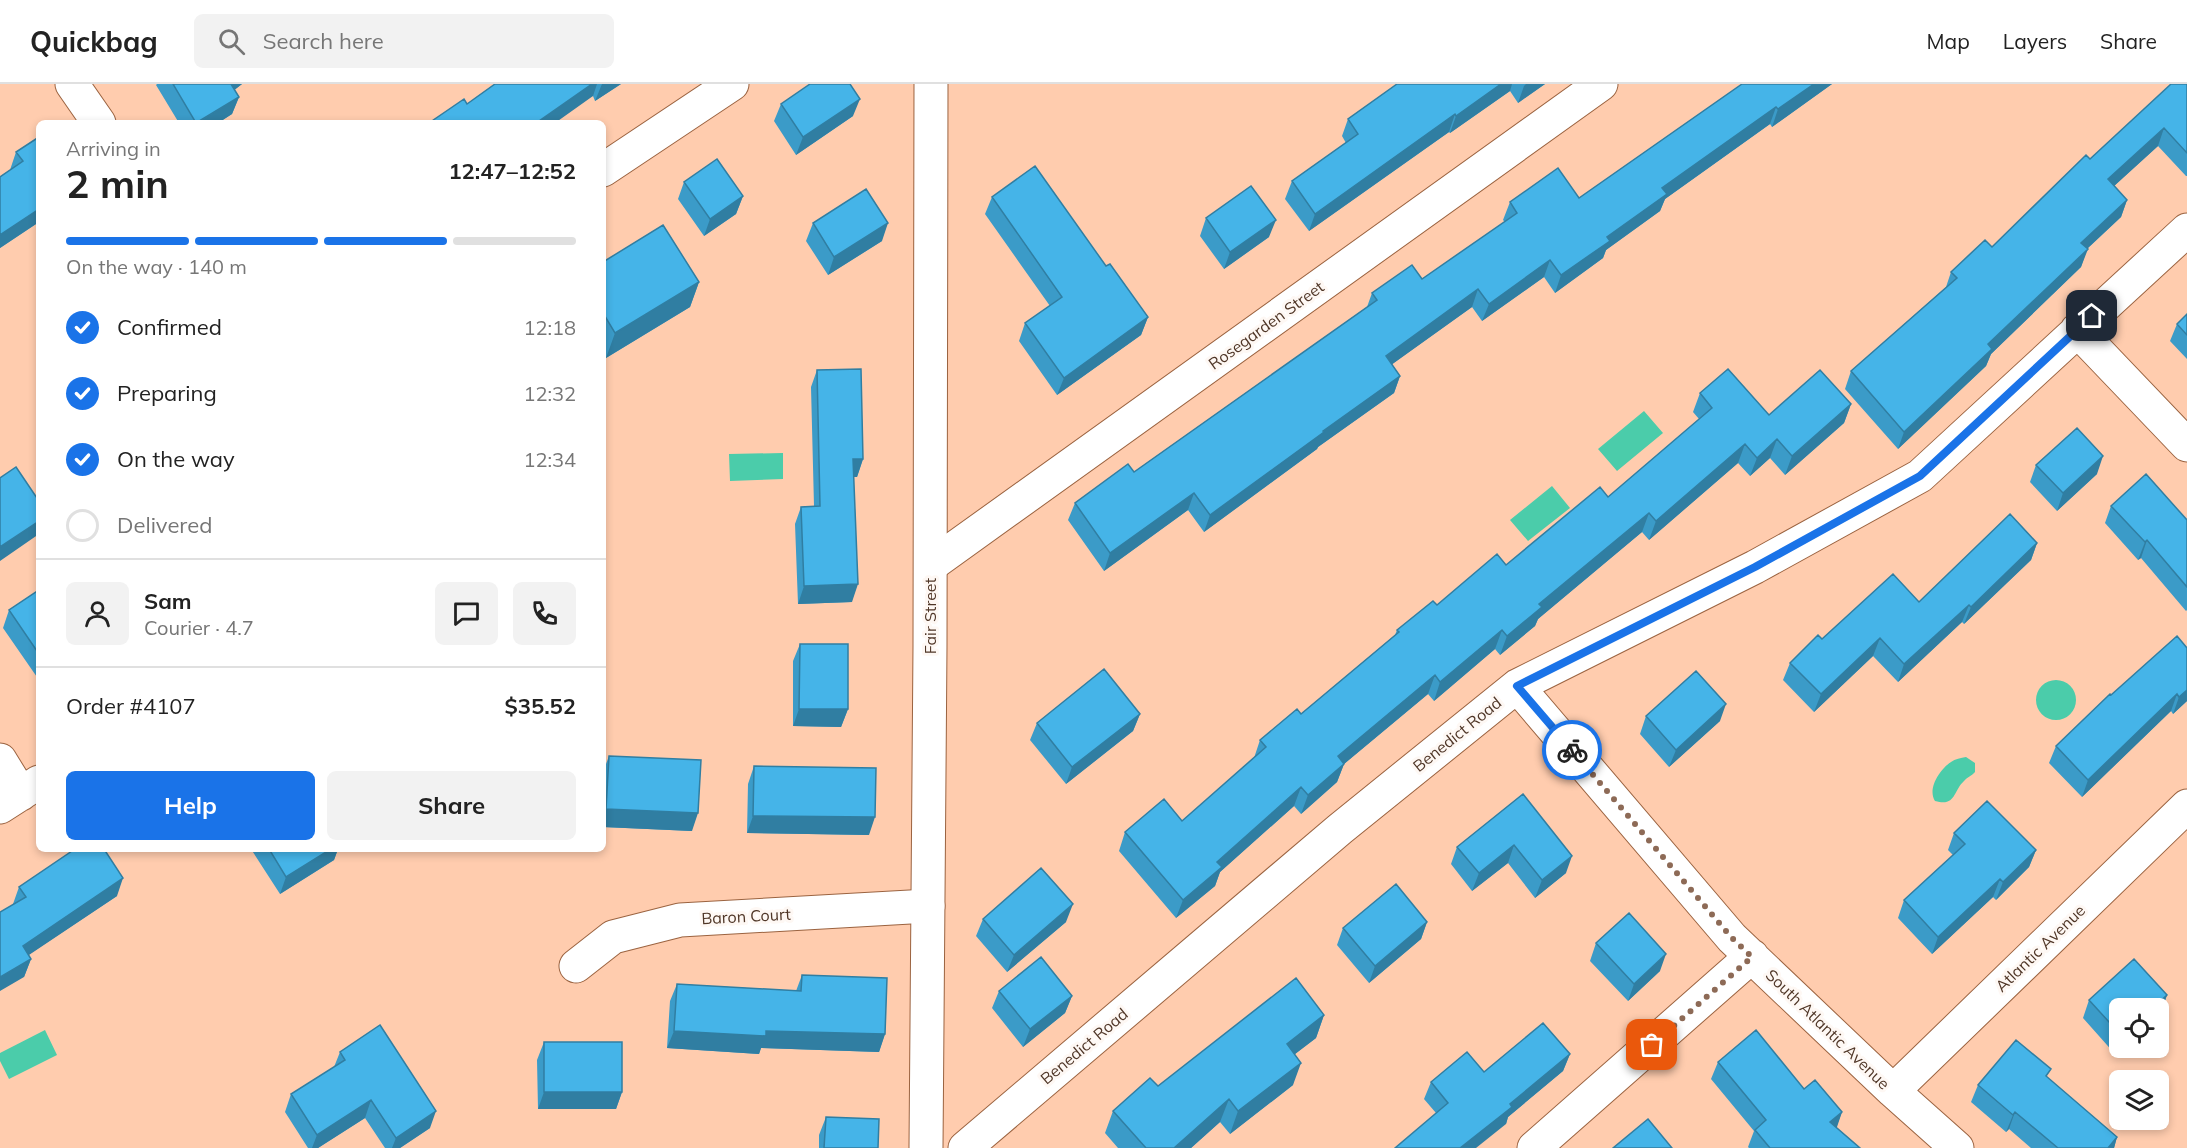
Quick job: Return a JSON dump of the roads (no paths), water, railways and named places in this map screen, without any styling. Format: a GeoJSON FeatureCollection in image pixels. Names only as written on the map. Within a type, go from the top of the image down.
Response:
{"type":"FeatureCollection","features":[{"type":"Feature","properties":{"kind":"street"},"geometry":{"type":"LineString","coordinates":[[72,84],[97,120]]}},
{"type":"Feature","properties":{"kind":"street"},"geometry":{"type":"LineString","coordinates":[[606,169],[732,84]]}},
{"type":"Feature","properties":{"kind":"street","name":"Fair Street"},"geometry":{"type":"LineString","coordinates":[[926,1148],[931,565],[931,84]]}},
{"type":"Feature","properties":{"kind":"street","name":"Rosegarden Street"},"geometry":{"type":"LineString","coordinates":[[931,565],[1601,84]]}},
{"type":"Feature","properties":{"kind":"street","name":"Benedict Road"},"geometry":{"type":"LineString","coordinates":[[965,1148],[1340,829],[1517,686],[1755,567],[1920,476],[2187,230]]}},
{"type":"Feature","properties":{"kind":"street"},"geometry":{"type":"LineString","coordinates":[[2077,330],[2187,445]]}},
{"type":"Feature","properties":{"kind":"street","name":"South Atlantic Avenue"},"geometry":{"type":"LineString","coordinates":[[1517,686],[1732,938],[1893,1091],[1957,1148]]}},
{"type":"Feature","properties":{"kind":"street"},"geometry":{"type":"LineString","coordinates":[[0,760],[20,794]]}},
{"type":"Feature","properties":{"kind":"street","name":"Atlantic Avenue"},"geometry":{"type":"LineString","coordinates":[[1893,1091],[2187,806]]}},
{"type":"Feature","properties":{"kind":"street","name":"Baron Court"},"geometry":{"type":"LineString","coordinates":[[576,966],[613,937],[680,920],[928,906]]}},
{"type":"Feature","properties":{"kind":"street"},"geometry":{"type":"LineString","coordinates":[[1534,1148],[1752,957]]}},
{"type":"Feature","properties":{"kind":"water"},"geometry":{"type":"Polygon","coordinates":[[[1644,411],[1663,433],[1617,471],[1598,449],[1644,411]]]}},
{"type":"Feature","properties":{"kind":"water"},"geometry":{"type":"Polygon","coordinates":[[[783,453],[783,479],[730,481],[729,454],[783,453]]]}},
{"type":"Feature","properties":{"kind":"water"},"geometry":{"type":"Polygon","coordinates":[[[1552,486],[1570,508],[1528,541],[1510,520],[1552,486]]]}},
{"type":"Feature","properties":{"kind":"water"},"geometry":{"type":"Polygon","coordinates":[[[2056,680],[2064,681],[2070,686],[2075,692],[2075,708],[2070,714],[2064,719],[2056,720],[2048,719],[2042,714],[2037,708],[2036,700],[2037,692],[2042,686],[2048,681],[2056,680]]]}},
{"type":"Feature","properties":{"kind":"water"},"geometry":{"type":"Polygon","coordinates":[[[1966,757],[1975,763],[1975,772],[1960,785],[1951,800],[1935,801],[1933,791],[1939,774],[1953,761],[1966,757]]]}},
{"type":"Feature","properties":{"kind":"water"},"geometry":{"type":"Polygon","coordinates":[[[45,1030],[57,1055],[9,1079],[0,1061],[0,1053],[45,1030]]]}}]}
